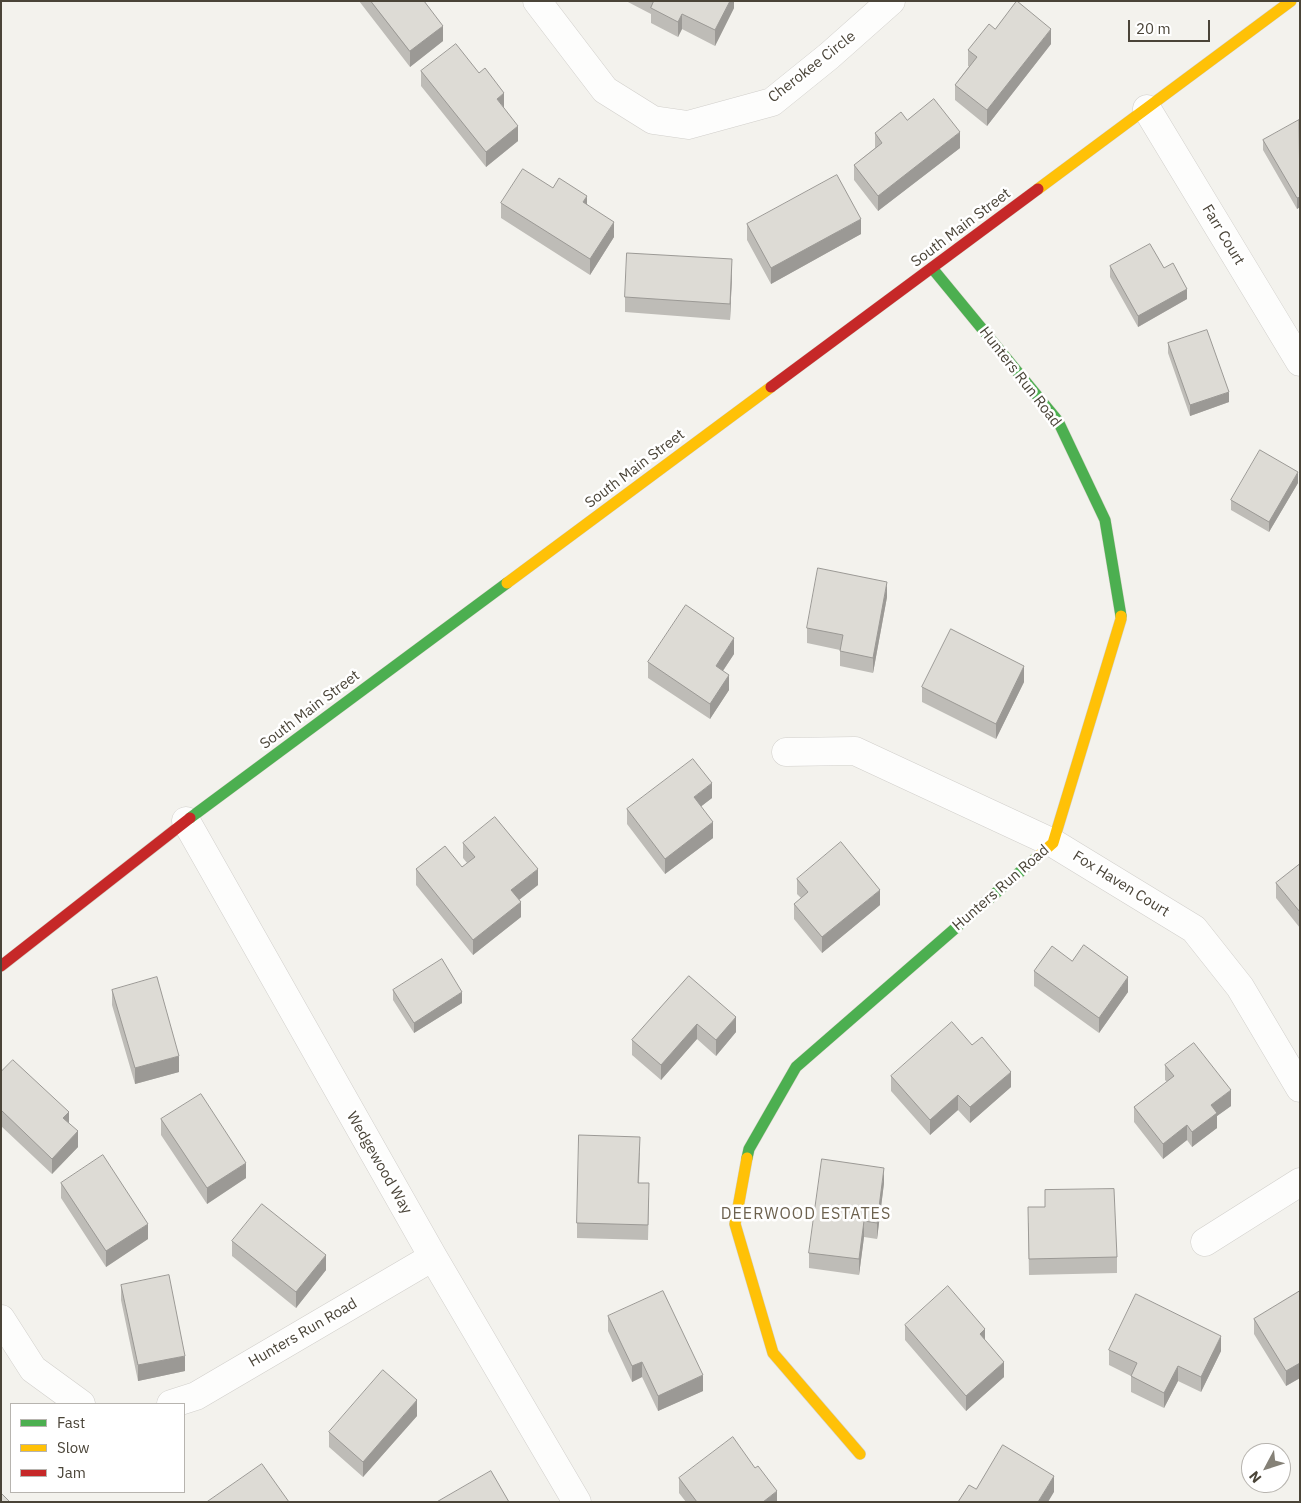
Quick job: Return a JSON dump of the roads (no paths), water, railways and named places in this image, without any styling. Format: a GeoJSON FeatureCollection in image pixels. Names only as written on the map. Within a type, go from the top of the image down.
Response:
{"type":"FeatureCollection","features":[{"type":"Feature","properties":{"kind":"street","name":"Cherokee Circle"},"geometry":{"type":"LineString","coordinates":[[538,1],[605,90],[653,120],[688,125],[772,102],[830,56],[891,1]]}},
{"type":"Feature","properties":{"kind":"street","name":"South Main Street"},"geometry":{"type":"LineString","coordinates":[[1,966],[186,821],[1291,1]]}},
{"type":"Feature","properties":{"kind":"street","name":"Farr Court"},"geometry":{"type":"LineString","coordinates":[[1147,108],[1300,362]]}},
{"type":"Feature","properties":{"kind":"street","name":"Hunters Run Road"},"geometry":{"type":"LineString","coordinates":[[860,1454],[773,1353],[735,1224],[749,1149],[796,1067],[1053,843],[1121,619],[1104,520],[1058,421],[932,268]]}},
{"type":"Feature","properties":{"kind":"street","name":"Fox Haven Court"},"geometry":{"type":"LineString","coordinates":[[786,752],[855,751],[1053,843],[1194,929],[1240,987],[1300,1088]]}},
{"type":"Feature","properties":{"kind":"street","name":"Wedgewood Way"},"geometry":{"type":"LineString","coordinates":[[186,821],[433,1257],[577,1502]]}},
{"type":"Feature","properties":{"kind":"street"},"geometry":{"type":"LineString","coordinates":[[1205,1242],[1300,1182]]}},
{"type":"Feature","properties":{"kind":"street","name":"Hunters Run Road"},"geometry":{"type":"LineString","coordinates":[[174,1403],[196,1396],[433,1257]]}},
{"type":"Feature","properties":{"kind":"street"},"geometry":{"type":"LineString","coordinates":[[1,1318],[33,1369],[80,1403]]}},
{"type":"Feature","properties":{"kind":"district","name":"DEERWOOD ESTATES"},"geometry":{"type":"Point","coordinates":[806,1214]}}]}
